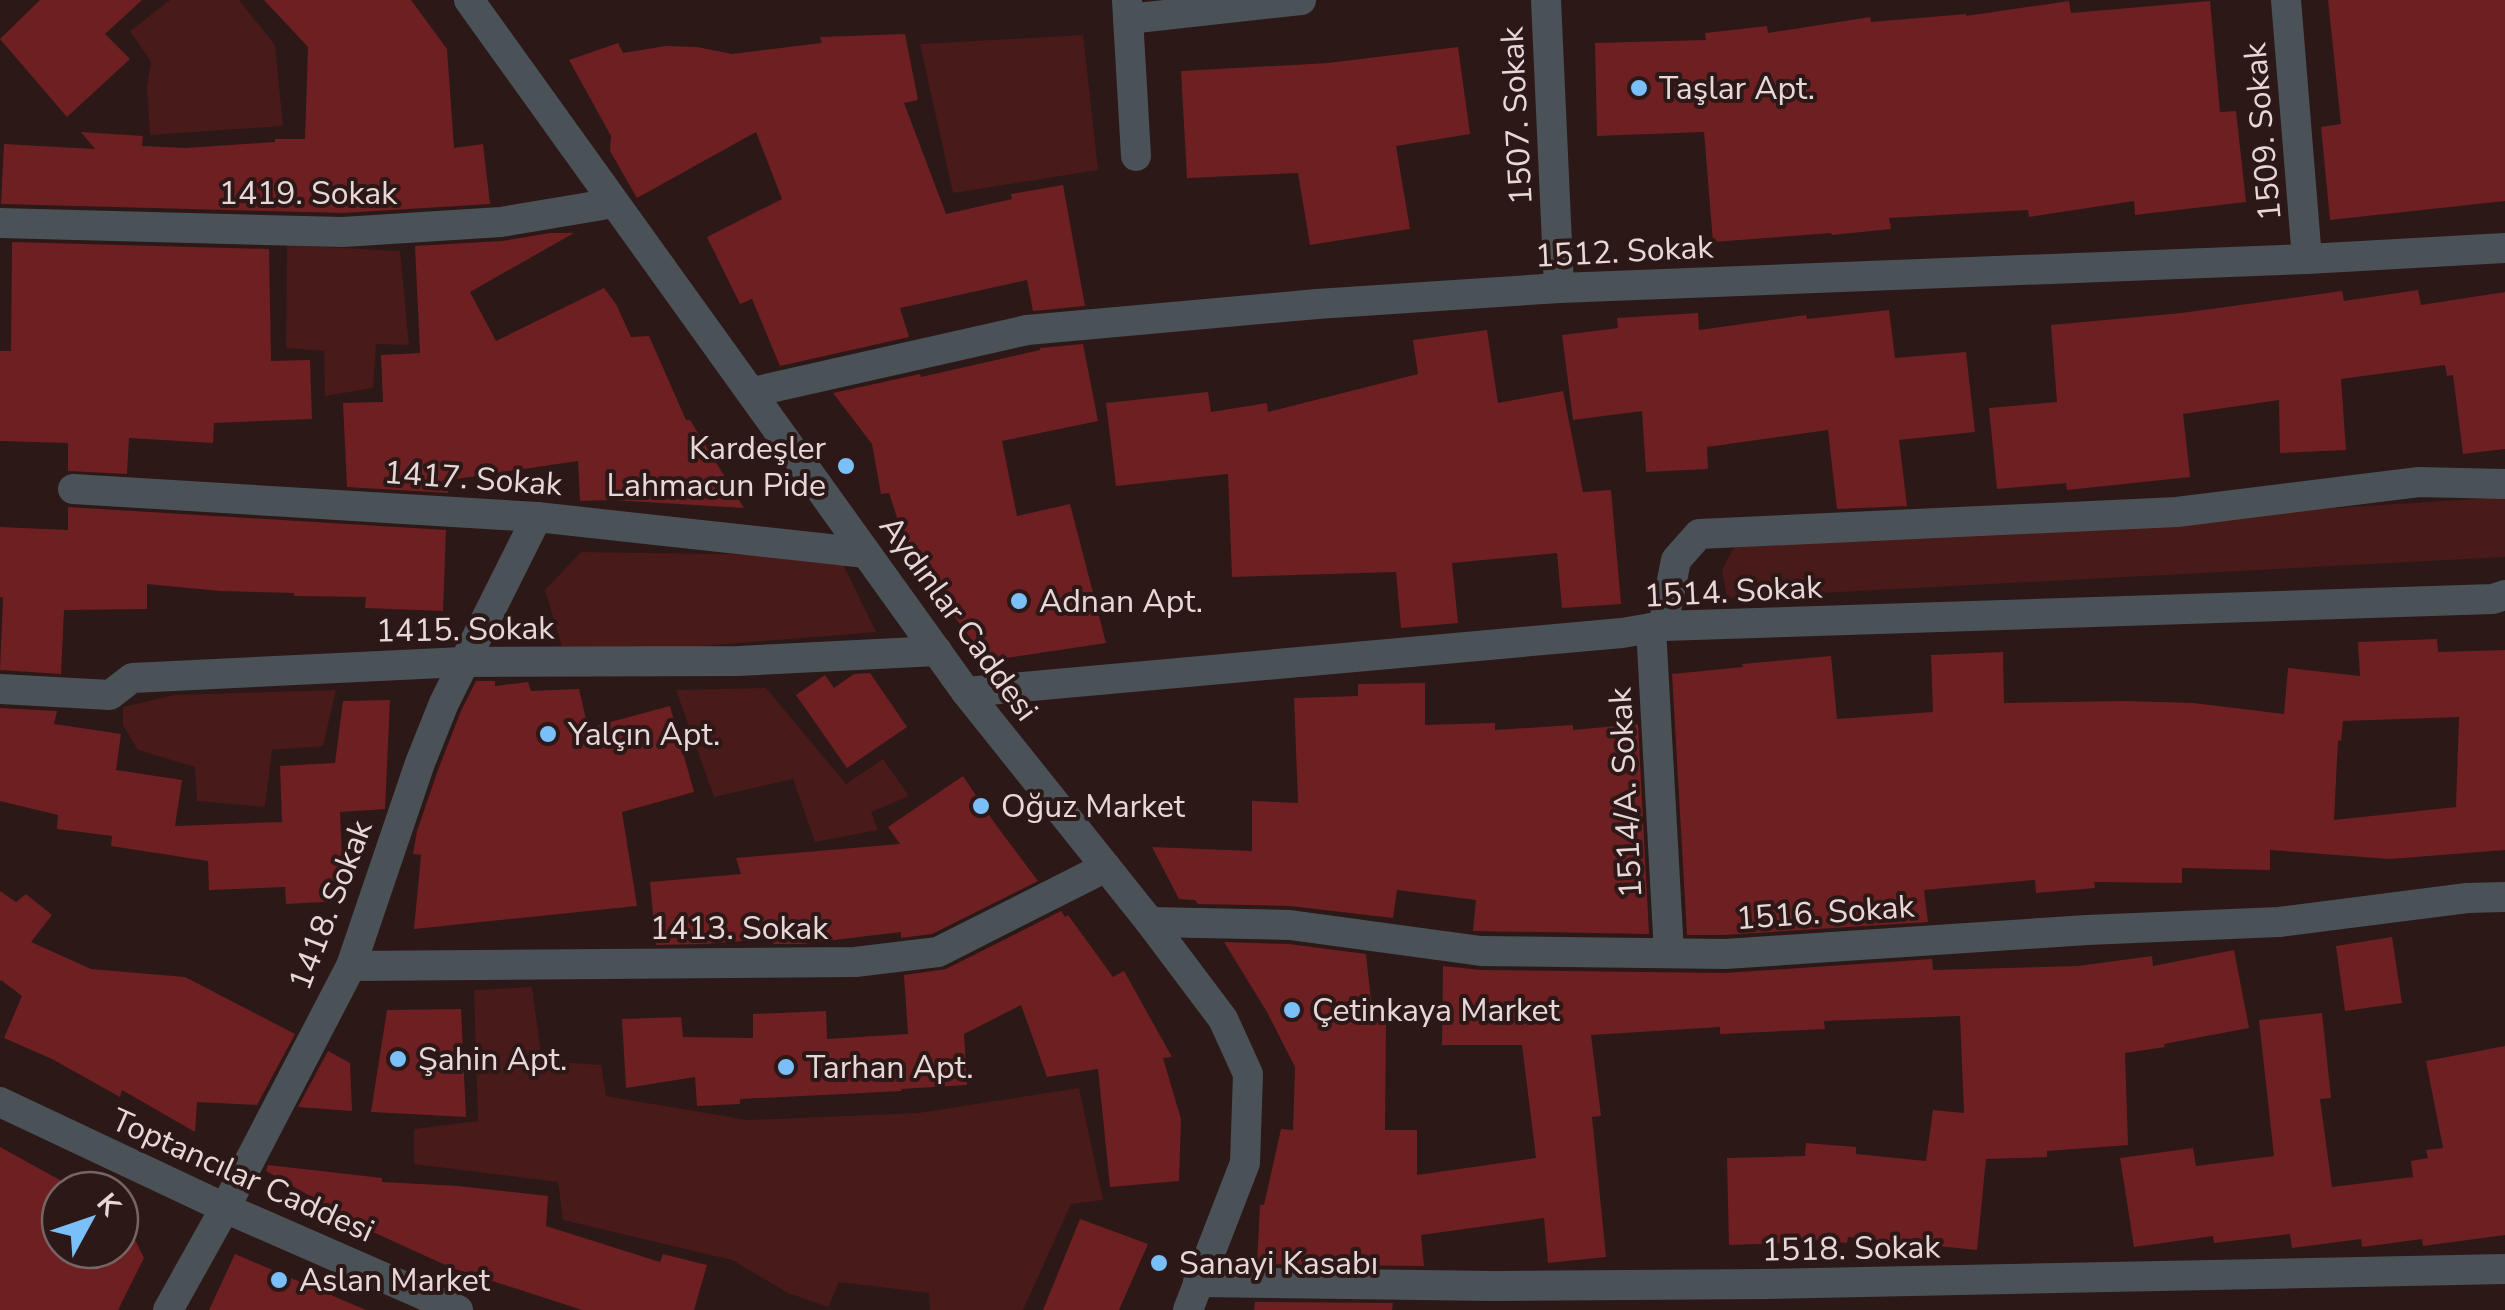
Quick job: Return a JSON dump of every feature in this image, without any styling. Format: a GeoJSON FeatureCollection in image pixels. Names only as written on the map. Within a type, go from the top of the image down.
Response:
{"type":"FeatureCollection","features":[{"type":"Feature","properties":{"kind":"street","name":"Aydınlar Caddesi"},"geometry":{"type":"LineString","coordinates":[[470,0],[966,692],[1224,1019],[1248,1074],[1245,1164],[1193,1296]]}},
{"type":"Feature","properties":{"kind":"street"},"geometry":{"type":"LineString","coordinates":[[1136,156],[1128,10],[1301,0]]}},
{"type":"Feature","properties":{"kind":"street","name":"1507. Sokak"},"geometry":{"type":"LineString","coordinates":[[1546,0],[1559,288]]}},
{"type":"Feature","properties":{"kind":"street","name":"1509. Sokak"},"geometry":{"type":"LineString","coordinates":[[2286,0],[2307,258]]}},
{"type":"Feature","properties":{"kind":"street","name":"1419. Sokak"},"geometry":{"type":"LineString","coordinates":[[0,223],[343,232],[501,222],[614,203]]}},
{"type":"Feature","properties":{"kind":"street","name":"1512. Sokak"},"geometry":{"type":"LineString","coordinates":[[753,392],[1027,330],[1318,304],[1559,288],[2505,248]]}},
{"type":"Feature","properties":{"kind":"street","name":"1514/A. Sokak"},"geometry":{"type":"LineString","coordinates":[[1669,953],[1657,627],[1676,560],[1698,534],[2178,512],[2419,482],[2505,484]]}},
{"type":"Feature","properties":{"kind":"street","name":"1417. Sokak"},"geometry":{"type":"LineString","coordinates":[[72,489],[537,517],[866,553]]}},
{"type":"Feature","properties":{"kind":"street","name":"1418. Sokak"},"geometry":{"type":"LineString","coordinates":[[168,1310],[351,966],[420,763],[463,662],[537,517]]}},
{"type":"Feature","properties":{"kind":"street","name":"1514. Sokak"},"geometry":{"type":"LineString","coordinates":[[966,692],[1657,627],[2493,599],[2505,595]]}},
{"type":"Feature","properties":{"kind":"street","name":"1415. Sokak"},"geometry":{"type":"LineString","coordinates":[[0,688],[110,695],[132,678],[463,662],[738,661],[937,651]]}},
{"type":"Feature","properties":{"kind":"street","name":"1413. Sokak"},"geometry":{"type":"LineString","coordinates":[[351,966],[855,962],[938,952],[1106,867]]}},
{"type":"Feature","properties":{"kind":"street","name":"1516. Sokak"},"geometry":{"type":"LineString","coordinates":[[1150,922],[1290,925],[1482,950],[1725,954],[2087,930],[2279,922],[2505,896]]}},
{"type":"Feature","properties":{"kind":"street","name":"Toptancılar Caddesi"},"geometry":{"type":"LineString","coordinates":[[0,1102],[423,1303],[458,1310]]}},
{"type":"Feature","properties":{"kind":"street","name":"1518. Sokak"},"geometry":{"type":"LineString","coordinates":[[1193,1296],[1496,1286],[1768,1297],[2505,1268]]}},
{"type":"Feature","properties":{"kind":"shaded area"},"geometry":{"type":"Polygon","coordinates":[[[170,0],[239,0],[275,45],[283,126],[150,135],[147,87],[151,62],[130,31],[170,0]]]}},
{"type":"Feature","properties":{"kind":"shaded area"},"geometry":{"type":"Polygon","coordinates":[[[1083,35],[1098,170],[953,193],[920,44],[1083,35]]]}},
{"type":"Feature","properties":{"kind":"shaded area"},"geometry":{"type":"Polygon","coordinates":[[[287,245],[400,251],[409,345],[376,344],[373,388],[325,396],[324,351],[286,348],[287,245]]]}},
{"type":"Feature","properties":{"kind":"shaded area"},"geometry":{"type":"Polygon","coordinates":[[[2505,497],[2505,557],[1727,598],[1722,570],[1734,547],[2505,497]]]}},
{"type":"Feature","properties":{"kind":"shaded area"},"geometry":{"type":"Polygon","coordinates":[[[581,552],[839,556],[876,632],[565,657],[545,590],[581,552]]]}},
{"type":"Feature","properties":{"kind":"shaded area"},"geometry":{"type":"Polygon","coordinates":[[[766,688],[846,784],[883,759],[909,796],[871,812],[878,830],[815,842],[793,779],[714,797],[676,690],[766,688]]]}},
{"type":"Feature","properties":{"kind":"shaded area"},"geometry":{"type":"Polygon","coordinates":[[[336,690],[323,746],[272,750],[265,807],[197,801],[195,767],[138,750],[123,725],[123,707],[174,695],[336,690]]]}},
{"type":"Feature","properties":{"kind":"shaded area"},"geometry":{"type":"Polygon","coordinates":[[[532,987],[542,1061],[601,1065],[606,1096],[747,1120],[918,1113],[1079,1088],[1103,1200],[1071,1204],[1023,1310],[930,1310],[929,1293],[839,1282],[828,1307],[788,1293],[732,1260],[563,1220],[558,1182],[414,1164],[414,1129],[478,1121],[474,990],[532,987]]]}},
{"type":"Feature","properties":{"kind":"building"},"geometry":{"type":"Polygon","coordinates":[[[40,0],[142,0],[105,34],[130,59],[67,117],[0,39],[40,0]]]}},
{"type":"Feature","properties":{"kind":"building"},"geometry":{"type":"Polygon","coordinates":[[[264,0],[411,0],[447,49],[454,148],[483,144],[490,204],[343,213],[1,204],[4,144],[95,149],[81,132],[143,136],[142,146],[185,148],[305,139],[308,47],[264,0]]]}},
{"type":"Feature","properties":{"kind":"building"},"geometry":{"type":"Polygon","coordinates":[[[2328,0],[2505,0],[2505,201],[2330,220],[2321,127],[2341,124],[2328,0]]]}},
{"type":"Feature","properties":{"kind":"building"},"geometry":{"type":"Polygon","coordinates":[[[2069,1],[2071,13],[2210,1],[2220,112],[2236,111],[2246,202],[2135,215],[2134,201],[2029,217],[2028,210],[1889,218],[1891,229],[1713,242],[1704,132],[1597,136],[1595,43],[1706,40],[1705,33],[1767,26],[1768,33],[1870,17],[1871,22],[1966,16],[2069,1]]]}},
{"type":"Feature","properties":{"kind":"building"},"geometry":{"type":"Polygon","coordinates":[[[905,34],[918,100],[904,103],[946,214],[1012,199],[1011,194],[1063,185],[1085,306],[1033,311],[1027,280],[900,308],[909,337],[780,366],[752,299],[740,304],[707,237],[782,199],[756,132],[637,198],[610,151],[611,136],[569,60],[618,43],[623,53],[666,46],[732,54],[822,43],[820,37],[905,34]]]}},
{"type":"Feature","properties":{"kind":"building"},"geometry":{"type":"Polygon","coordinates":[[[1458,47],[1470,134],[1396,146],[1410,229],[1310,245],[1298,173],[1187,178],[1181,71],[1328,63],[1458,47]]]}},
{"type":"Feature","properties":{"kind":"building"},"geometry":{"type":"Polygon","coordinates":[[[574,233],[470,292],[496,341],[604,288],[631,337],[649,336],[686,420],[690,420],[744,508],[580,501],[578,461],[449,480],[448,493],[347,487],[343,403],[383,402],[381,355],[420,353],[415,246],[502,241],[574,233]]]}},
{"type":"Feature","properties":{"kind":"building"},"geometry":{"type":"Polygon","coordinates":[[[12,242],[269,249],[271,361],[310,360],[312,419],[214,423],[213,443],[129,438],[127,474],[68,471],[68,443],[0,441],[0,351],[11,351],[12,242]]]}},
{"type":"Feature","properties":{"kind":"building"},"geometry":{"type":"Polygon","coordinates":[[[2418,290],[2421,305],[2505,292],[2505,449],[2463,454],[2453,375],[2447,376],[2445,365],[2341,379],[2346,450],[2280,453],[2279,400],[2183,414],[2190,477],[2067,490],[2066,483],[1997,489],[1989,408],[2057,402],[2051,325],[2181,313],[2342,291],[2344,301],[2418,290]]]}},
{"type":"Feature","properties":{"kind":"building"},"geometry":{"type":"Polygon","coordinates":[[[1889,310],[1895,358],[1966,352],[1975,432],[1899,440],[1907,506],[1837,509],[1828,430],[1707,447],[1708,469],[1646,472],[1642,411],[1573,420],[1562,335],[1618,328],[1617,318],[1698,313],[1699,330],[1806,315],[1807,319],[1889,310]]]}},
{"type":"Feature","properties":{"kind":"building"},"geometry":{"type":"Polygon","coordinates":[[[1487,330],[1498,403],[1563,391],[1583,492],[1611,490],[1621,604],[1562,608],[1557,553],[1452,563],[1458,623],[1401,628],[1396,572],[1232,577],[1228,474],[1116,486],[1106,403],[1208,392],[1211,412],[1267,403],[1268,412],[1418,374],[1413,340],[1487,330]]]}},
{"type":"Feature","properties":{"kind":"building"},"geometry":{"type":"Polygon","coordinates":[[[1083,344],[1098,421],[1002,441],[1017,516],[1070,504],[1106,643],[987,661],[909,554],[889,493],[881,494],[872,444],[833,393],[920,374],[921,377],[1040,348],[1083,344]]]}},
{"type":"Feature","properties":{"kind":"building"},"geometry":{"type":"Polygon","coordinates":[[[68,507],[446,530],[443,611],[365,608],[366,597],[294,596],[147,584],[147,609],[64,610],[61,674],[0,670],[0,527],[68,530],[68,507]]]}},
{"type":"Feature","properties":{"kind":"building"},"geometry":{"type":"Polygon","coordinates":[[[2437,639],[2438,652],[2505,650],[2505,850],[2390,859],[2270,850],[2270,870],[2182,868],[2182,883],[2094,882],[2095,888],[2036,893],[2035,880],[1924,890],[1928,922],[1687,935],[1672,674],[1831,656],[1837,719],[1933,712],[1931,655],[2003,652],[2004,703],[2193,703],[2284,714],[2288,668],[2360,676],[2358,642],[2437,639]],[[2459,717],[2343,721],[2341,741],[2338,740],[2334,820],[2456,807],[2459,717]]]}},
{"type":"Feature","properties":{"kind":"building"},"geometry":{"type":"Polygon","coordinates":[[[870,673],[907,727],[847,768],[796,695],[825,675],[834,688],[854,674],[870,673]]]}},
{"type":"Feature","properties":{"kind":"building"},"geometry":{"type":"Polygon","coordinates":[[[476,681],[495,681],[495,686],[528,682],[531,691],[579,689],[588,728],[670,706],[694,792],[622,812],[637,906],[414,929],[421,855],[413,854],[417,831],[476,681]]]}},
{"type":"Feature","properties":{"kind":"building"},"geometry":{"type":"Polygon","coordinates":[[[1425,683],[1425,725],[1495,723],[1495,730],[1573,725],[1573,730],[1638,724],[1649,934],[1473,931],[1476,900],[1397,890],[1393,918],[1290,906],[1198,904],[1195,900],[1179,899],[1152,847],[1252,851],[1252,801],[1298,803],[1294,698],[1358,696],[1358,684],[1425,683]]]}},
{"type":"Feature","properties":{"kind":"building"},"geometry":{"type":"Polygon","coordinates":[[[390,700],[385,809],[340,812],[344,901],[286,904],[285,887],[209,890],[208,861],[111,846],[112,836],[57,829],[58,815],[0,801],[0,708],[57,711],[54,724],[121,734],[116,770],[182,780],[175,826],[282,822],[280,766],[335,763],[343,701],[390,700]]]}},
{"type":"Feature","properties":{"kind":"building"},"geometry":{"type":"Polygon","coordinates":[[[963,776],[1038,881],[932,934],[901,938],[901,932],[801,944],[773,944],[772,939],[656,945],[650,882],[741,874],[736,858],[900,844],[888,827],[963,776]]]}},
{"type":"Feature","properties":{"kind":"building"},"geometry":{"type":"Polygon","coordinates":[[[0,891],[16,902],[26,894],[52,915],[31,942],[91,969],[185,977],[295,1034],[257,1105],[197,1102],[195,1132],[122,1090],[120,1097],[52,1059],[4,1038],[22,996],[0,982],[0,891]]]}},
{"type":"Feature","properties":{"kind":"building"},"geometry":{"type":"Polygon","coordinates":[[[1061,911],[1065,917],[1068,915],[1113,977],[1124,971],[1172,1057],[1163,1058],[1181,1119],[1179,1181],[1110,1187],[1098,1069],[1047,1077],[1021,1005],[964,1034],[967,1085],[740,1099],[740,1104],[697,1106],[695,1077],[626,1088],[622,1019],[681,1017],[683,1037],[753,1038],[753,1014],[826,1011],[827,1039],[908,1034],[904,975],[946,969],[1061,911]]]}},
{"type":"Feature","properties":{"kind":"building"},"geometry":{"type":"Polygon","coordinates":[[[2392,937],[2402,1003],[2345,1011],[2336,946],[2392,937]]]}},
{"type":"Feature","properties":{"kind":"building"},"geometry":{"type":"Polygon","coordinates":[[[1224,942],[1289,944],[1366,954],[1373,1019],[1386,1020],[1385,1130],[1417,1130],[1417,1175],[1536,1158],[1522,1045],[1442,1045],[1443,966],[1481,970],[1725,973],[1932,959],[1933,970],[2078,966],[2152,956],[2153,966],[2234,950],[2249,1028],[2125,1053],[2128,1145],[2047,1151],[2047,1157],[1986,1159],[1977,1250],[1848,1237],[1847,1243],[1791,1238],[1791,1243],[1729,1245],[1727,1158],[1805,1156],[1806,1143],[1856,1147],[1856,1154],[1926,1161],[1933,1110],[1964,1113],[1960,1016],[1824,1021],[1825,1029],[1720,1034],[1720,1027],[1591,1035],[1601,1116],[1592,1117],[1606,1257],[1548,1263],[1544,1218],[1421,1235],[1424,1266],[1257,1264],[1260,1205],[1264,1205],[1281,1129],[1293,1130],[1295,1067],[1224,942]]]}},
{"type":"Feature","properties":{"kind":"building","name":"Şahin Apt."},"geometry":{"type":"Polygon","coordinates":[[[461,1009],[466,1117],[371,1112],[387,1010],[461,1009]]]}},
{"type":"Feature","properties":{"kind":"building"},"geometry":{"type":"Polygon","coordinates":[[[2322,1013],[2331,1098],[2320,1099],[2332,1187],[2413,1177],[2411,1161],[2428,1158],[2426,1150],[2443,1148],[2426,1061],[2505,1046],[2505,1235],[2423,1246],[2422,1239],[2362,1247],[2361,1239],[2292,1248],[2290,1234],[2214,1243],[2213,1236],[2134,1247],[2120,1158],[2193,1148],[2196,1166],[2274,1156],[2259,1020],[2322,1013]]]}},
{"type":"Feature","properties":{"kind":"building"},"geometry":{"type":"Polygon","coordinates":[[[328,1051],[350,1063],[352,1111],[298,1107],[328,1051]]]}},
{"type":"Feature","properties":{"kind":"building"},"geometry":{"type":"Polygon","coordinates":[[[0,1147],[42,1170],[40,1270],[138,1270],[118,1310],[0,1310],[0,1147]]]}},
{"type":"Feature","properties":{"kind":"building"},"geometry":{"type":"Polygon","coordinates":[[[268,1165],[382,1178],[382,1182],[548,1196],[546,1226],[660,1262],[663,1254],[707,1265],[694,1310],[582,1310],[452,1268],[375,1233],[266,1171],[268,1165]]]}},
{"type":"Feature","properties":{"kind":"building"},"geometry":{"type":"Polygon","coordinates":[[[1080,1219],[1148,1244],[1119,1310],[1043,1310],[1080,1219]]]}},
{"type":"Feature","properties":{"kind":"building"},"geometry":{"type":"Polygon","coordinates":[[[235,1254],[366,1310],[209,1310],[235,1254]]]}},
{"type":"Feature","properties":{"kind":"building"},"geometry":{"type":"Polygon","coordinates":[[[1255,1302],[1393,1303],[1392,1310],[1254,1310],[1255,1302]]]}},
{"type":"Feature","properties":{"kind":"place","name":"Taşlar Apt."},"geometry":{"type":"Point","coordinates":[1639,88]}},
{"type":"Feature","properties":{"kind":"place","name":"Kardeşler Lahmacun Pide"},"geometry":{"type":"Point","coordinates":[846,466]}},
{"type":"Feature","properties":{"kind":"place","name":"Adnan Apt."},"geometry":{"type":"Point","coordinates":[1019,601]}},
{"type":"Feature","properties":{"kind":"place","name":"Yalçın Apt."},"geometry":{"type":"Point","coordinates":[548,734]}},
{"type":"Feature","properties":{"kind":"place","name":"Oğuz Market"},"geometry":{"type":"Point","coordinates":[981,806]}},
{"type":"Feature","properties":{"kind":"place","name":"Çetinkaya Market"},"geometry":{"type":"Point","coordinates":[1292,1010]}},
{"type":"Feature","properties":{"kind":"place","name":"Şahin Apt."},"geometry":{"type":"Point","coordinates":[398,1059]}},
{"type":"Feature","properties":{"kind":"place","name":"Tarhan Apt."},"geometry":{"type":"Point","coordinates":[786,1067]}},
{"type":"Feature","properties":{"kind":"place","name":"Sanayi Kasabı"},"geometry":{"type":"Point","coordinates":[1159,1263]}},
{"type":"Feature","properties":{"kind":"place","name":"Aslan Market"},"geometry":{"type":"Point","coordinates":[279,1280]}}]}
